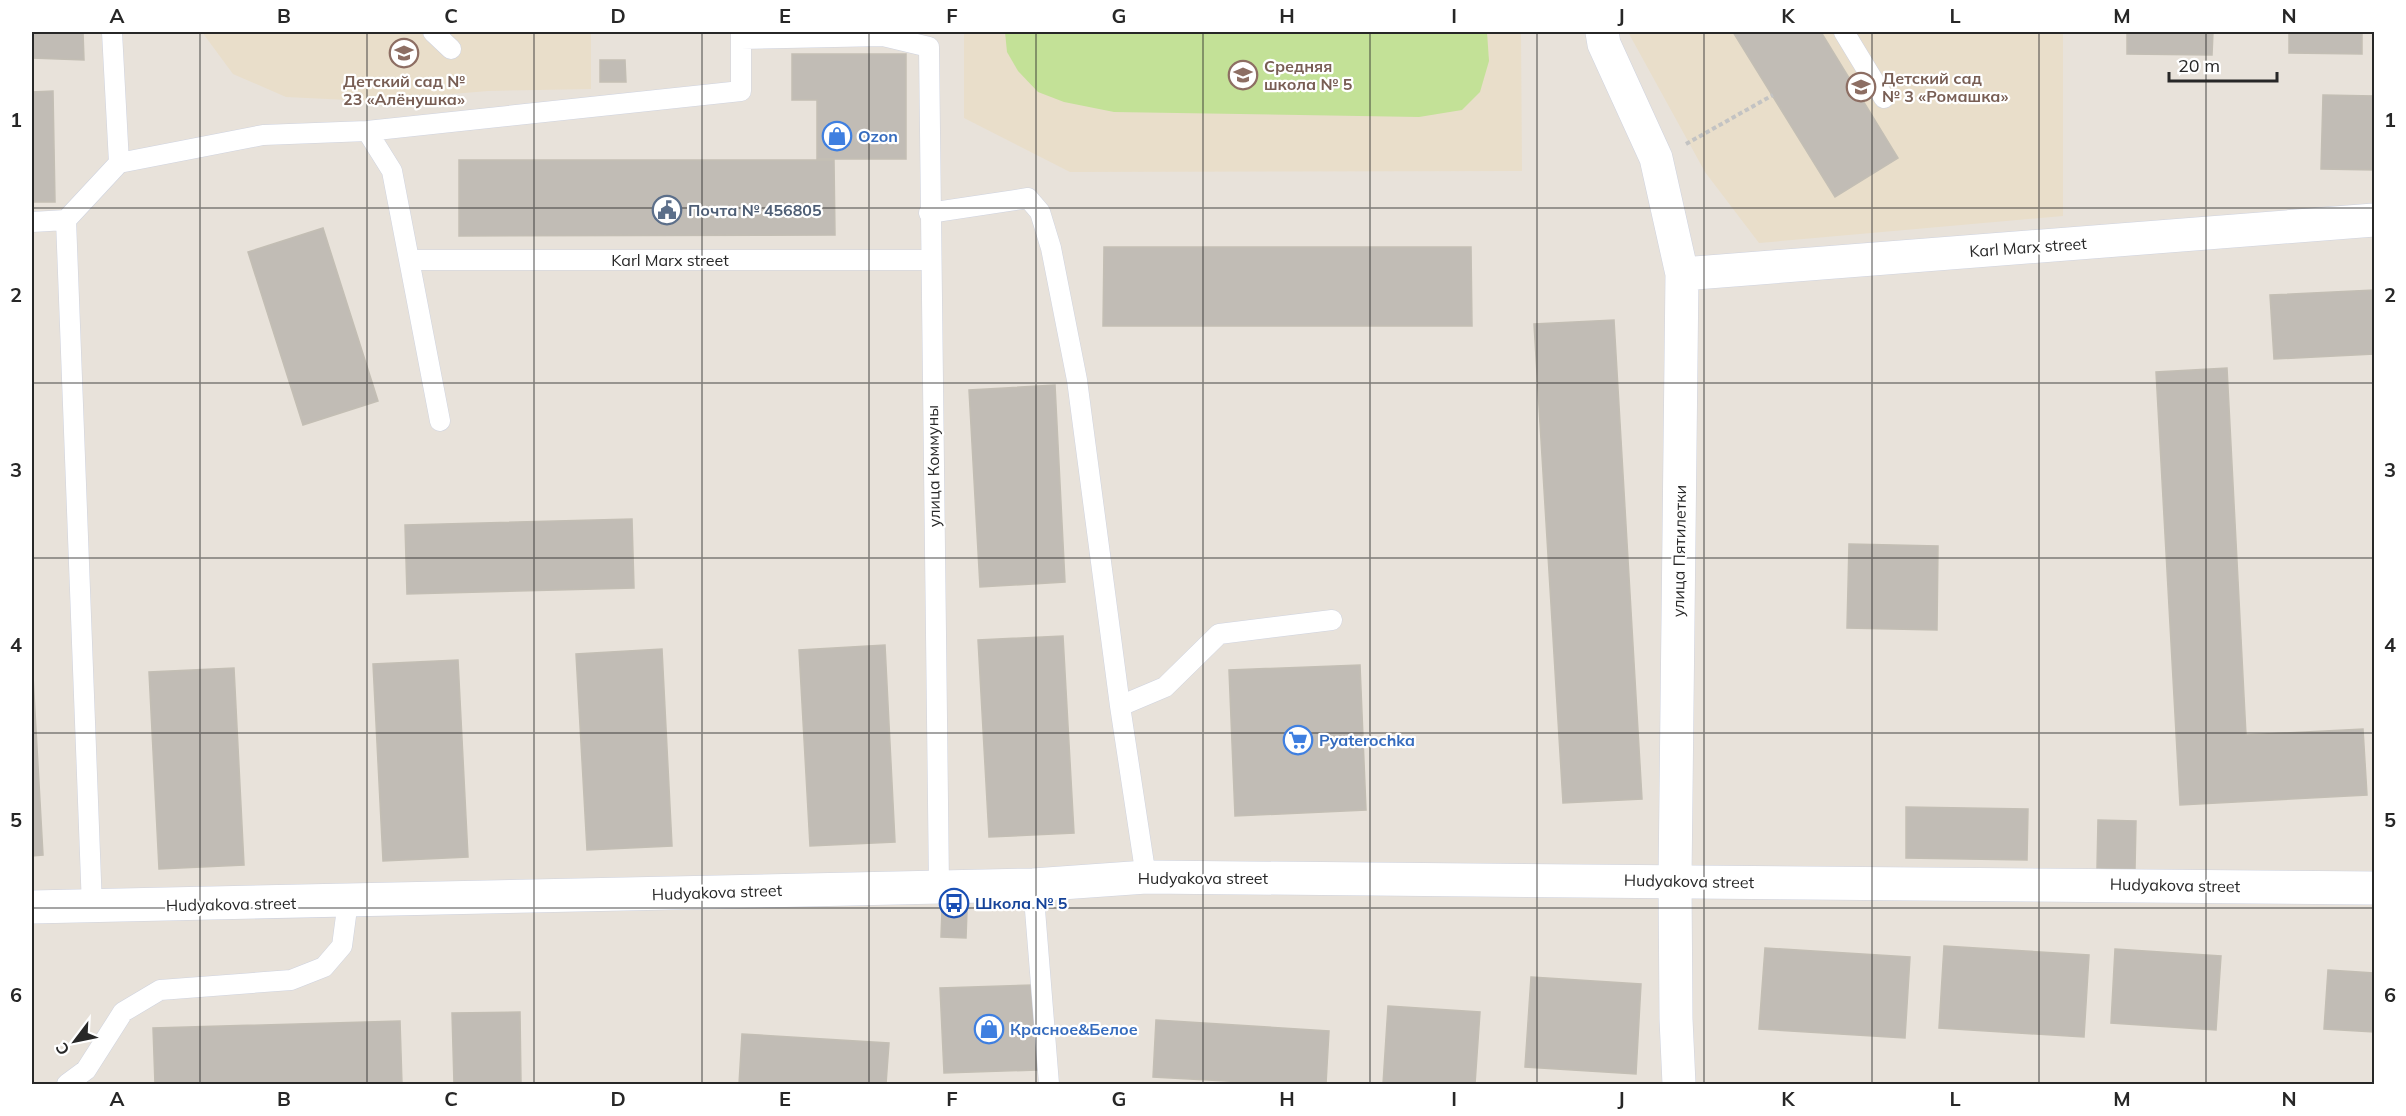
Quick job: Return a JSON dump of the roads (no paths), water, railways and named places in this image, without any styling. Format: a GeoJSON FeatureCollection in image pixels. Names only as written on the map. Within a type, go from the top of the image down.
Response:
{"type":"FeatureCollection","features":[{"type":"Feature","properties":{"kind":"street","name":"улица Пятилетки"},"geometry":{"type":"LineString","coordinates":[[1602,32],[1604,44],[1656,158],[1682,274],[1675,880],[1679,1084]]}},
{"type":"Feature","properties":{"kind":"street","name":"Karl Marx street"},"geometry":{"type":"LineString","coordinates":[[1682,274],[2374,220]]}},
{"type":"Feature","properties":{"kind":"street","name":"Hudyakova street"},"geometry":{"type":"LineString","coordinates":[[32,906],[92,907],[1033,885],[1146,877],[2374,888]]}},
{"type":"Feature","properties":{"kind":"lane"},"geometry":{"type":"LineString","coordinates":[[112,32],[119,163]]}},
{"type":"Feature","properties":{"kind":"lane"},"geometry":{"type":"LineString","coordinates":[[433,32],[451,49]]}},
{"type":"Feature","properties":{"kind":"lane"},"geometry":{"type":"LineString","coordinates":[[1844,32],[1884,98]]}},
{"type":"Feature","properties":{"kind":"lane"},"geometry":{"type":"LineString","coordinates":[[32,222],[66,220],[119,163],[264,135],[367,131],[741,91],[741,35]]}},
{"type":"Feature","properties":{"kind":"lane","name":"улица Коммуны"},"geometry":{"type":"LineString","coordinates":[[741,35],[883,36],[929,47],[929,213],[939,886]]}},
{"type":"Feature","properties":{"kind":"lane"},"geometry":{"type":"LineString","coordinates":[[367,131],[392,171],[440,421]]}},
{"type":"Feature","properties":{"kind":"lane"},"geometry":{"type":"LineString","coordinates":[[929,213],[1028,198],[1040,212],[1051,248],[1077,380],[1120,706],[1146,877]]}},
{"type":"Feature","properties":{"kind":"lane"},"geometry":{"type":"LineString","coordinates":[[66,220],[92,907]]}},
{"type":"Feature","properties":{"kind":"lane","name":"Karl Marx street"},"geometry":{"type":"LineString","coordinates":[[409,260],[930,260]]}},
{"type":"Feature","properties":{"kind":"lane"},"geometry":{"type":"LineString","coordinates":[[1120,706],[1165,687],[1219,634],[1332,620]]}},
{"type":"Feature","properties":{"kind":"lane"},"geometry":{"type":"LineString","coordinates":[[1033,885],[1049,1084]]}},
{"type":"Feature","properties":{"kind":"lane"},"geometry":{"type":"LineString","coordinates":[[67,1084],[86,1070],[123,1012],[160,990],[291,980],[324,967],[342,946],[348,901]]}},
{"type":"Feature","properties":{"kind":"place","name":"Детский сад № 23 «Алёнушка»"},"geometry":{"type":"Point","coordinates":[404,53]}},
{"type":"Feature","properties":{"kind":"place","name":"Средняя школа № 5"},"geometry":{"type":"Point","coordinates":[1243,75]}},
{"type":"Feature","properties":{"kind":"place","name":"Детский сад № 3 «Ромашка»"},"geometry":{"type":"Point","coordinates":[1861,87]}},
{"type":"Feature","properties":{"kind":"place","name":"Ozon"},"geometry":{"type":"Point","coordinates":[837,136]}},
{"type":"Feature","properties":{"kind":"place","name":"Почта № 456805"},"geometry":{"type":"Point","coordinates":[667,210]}},
{"type":"Feature","properties":{"kind":"place","name":"Pyaterochka"},"geometry":{"type":"Point","coordinates":[1298,740]}},
{"type":"Feature","properties":{"kind":"place","name":"Школа № 5"},"geometry":{"type":"Point","coordinates":[954,903]}},
{"type":"Feature","properties":{"kind":"place","name":"Красное&Белое"},"geometry":{"type":"Point","coordinates":[989,1029]}}]}
